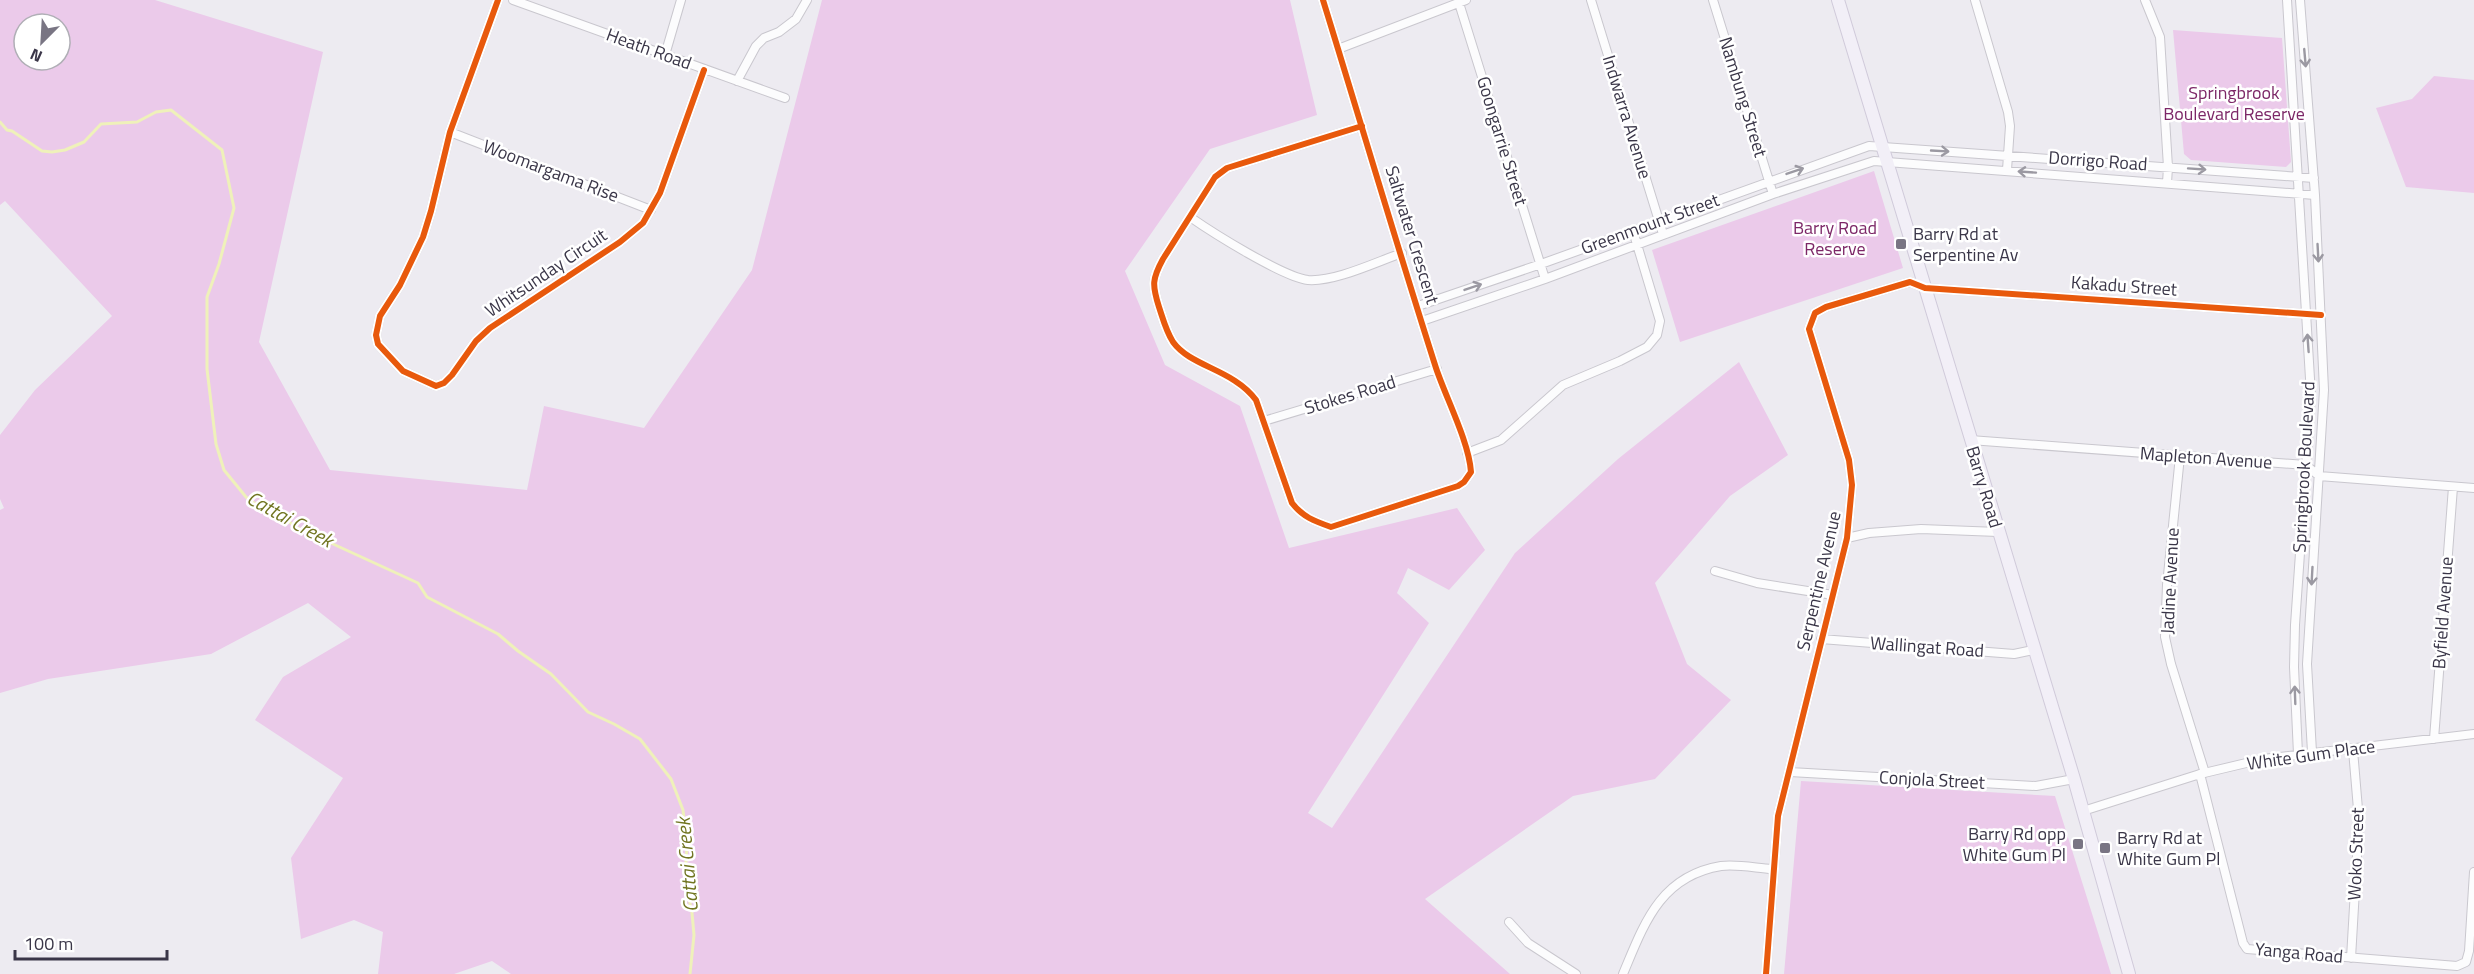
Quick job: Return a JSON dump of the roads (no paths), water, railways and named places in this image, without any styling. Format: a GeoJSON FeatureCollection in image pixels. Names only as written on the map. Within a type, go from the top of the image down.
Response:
{"type":"FeatureCollection","features":[{"type":"Feature","properties":{"kind":"street","name":"Whitsunday Circuit"},"geometry":{"type":"LineString","coordinates":[[498,0],[450,132],[423,237],[400,285],[380,316],[376,327],[378,344],[391,359],[403,371],[427,384],[436,386],[444,383],[476,341],[490,328],[620,242],[643,223],[660,193],[705,70]]}},
{"type":"Feature","properties":{"kind":"street","name":"Heath Road"},"geometry":{"type":"LineString","coordinates":[[513,0],[785,98]]}},
{"type":"Feature","properties":{"kind":"street"},"geometry":{"type":"LineString","coordinates":[[665,55],[681,0]]}},
{"type":"Feature","properties":{"kind":"street"},"geometry":{"type":"LineString","coordinates":[[737,81],[756,46],[764,38],[778,32],[796,18],[807,0]]}},
{"type":"Feature","properties":{"kind":"street","name":"Saltwater Crescent"},"geometry":{"type":"LineString","coordinates":[[1264,421],[1292,503],[1300,513],[1311,520],[1330,527],[1458,486],[1468,478],[1470,466],[1467,453],[1437,369],[1323,0]]}},
{"type":"Feature","properties":{"kind":"street","name":"Indwarra Avenue"},"geometry":{"type":"LineString","coordinates":[[1591,0],[1663,234]]}},
{"type":"Feature","properties":{"kind":"street","name":"Nambung Street"},"geometry":{"type":"LineString","coordinates":[[1713,0],[1773,194]]}},
{"type":"Feature","properties":{"kind":"street","name":"Barry Road"},"geometry":{"type":"LineString","coordinates":[[1838,0],[2033,650],[2074,779],[2128,974]]}},
{"type":"Feature","properties":{"kind":"street"},"geometry":{"type":"LineString","coordinates":[[1975,0],[2008,112],[2007,170]]}},
{"type":"Feature","properties":{"kind":"street"},"geometry":{"type":"LineString","coordinates":[[2145,0],[2160,37],[2167,183]]}},
{"type":"Feature","properties":{"kind":"street","name":"Springbrook Boulevard"},"geometry":{"type":"LineString","coordinates":[[2287,0],[2311,395],[2294,636],[2298,754]]}},
{"type":"Feature","properties":{"kind":"street","name":"Springbrook Boulevard"},"geometry":{"type":"LineString","coordinates":[[2300,0],[2314,178],[2324,390],[2307,664],[2312,752]]}},
{"type":"Feature","properties":{"kind":"street"},"geometry":{"type":"LineString","coordinates":[[1338,49],[1462,2]]}},
{"type":"Feature","properties":{"kind":"street","name":"Goongarrie Street"},"geometry":{"type":"LineString","coordinates":[[1462,2],[1545,279]]}},
{"type":"Feature","properties":{"kind":"street"},"geometry":{"type":"LineString","coordinates":[[1264,421],[1256,400],[1246,387],[1185,354],[1174,343],[1167,332],[1152,285],[1160,265],[1215,177],[1227,168],[1362,126]]}},
{"type":"Feature","properties":{"kind":"street","name":"Woomargama Rise"},"geometry":{"type":"LineString","coordinates":[[450,132],[651,210]]}},
{"type":"Feature","properties":{"kind":"street","name":"Greenmount Street"},"geometry":{"type":"LineString","coordinates":[[1418,306],[1869,146],[1882,147]]}},
{"type":"Feature","properties":{"kind":"street","name":"Dorrigo Road"},"geometry":{"type":"LineString","coordinates":[[1882,147],[2314,178]]}},
{"type":"Feature","properties":{"kind":"street","name":"Greenmount Street"},"geometry":{"type":"LineString","coordinates":[[1422,321],[1545,279],[1773,194],[1874,161],[1886,161]]}},
{"type":"Feature","properties":{"kind":"street","name":"Dorrigo Road"},"geometry":{"type":"LineString","coordinates":[[1886,161],[2315,195]]}},
{"type":"Feature","properties":{"kind":"street"},"geometry":{"type":"LineString","coordinates":[[1190,217],[1286,273],[1307,280],[1327,279],[1402,253]]}},
{"type":"Feature","properties":{"kind":"street"},"geometry":{"type":"LineString","coordinates":[[1467,453],[1497,443],[1563,385],[1620,361],[1651,343],[1657,335],[1660,321],[1633,231]]}},
{"type":"Feature","properties":{"kind":"street","name":"Serpentine Avenue"},"geometry":{"type":"LineString","coordinates":[[1766,974],[1772,869],[1778,816],[1847,538],[1852,485],[1849,460],[1809,329],[1815,313],[1826,307],[1910,282],[1925,288]]}},
{"type":"Feature","properties":{"kind":"street","name":"Kakadu Street"},"geometry":{"type":"LineString","coordinates":[[1925,288],[2321,315]]}},
{"type":"Feature","properties":{"kind":"street","name":"Stokes Road"},"geometry":{"type":"LineString","coordinates":[[1264,421],[1437,369]]}},
{"type":"Feature","properties":{"kind":"street","name":"Mapleton Avenue"},"geometry":{"type":"LineString","coordinates":[[1970,440],[2306,465]]}},
{"type":"Feature","properties":{"kind":"street","name":"Jadine Avenue"},"geometry":{"type":"LineString","coordinates":[[2180,456],[2167,585],[2165,638],[2202,774],[2242,943]]}},
{"type":"Feature","properties":{"kind":"street"},"geometry":{"type":"LineString","coordinates":[[2306,465],[2319,476],[2474,488]]}},
{"type":"Feature","properties":{"kind":"street","name":"Byfield Avenue"},"geometry":{"type":"LineString","coordinates":[[2434,739],[2453,487]]}},
{"type":"Feature","properties":{"kind":"street"},"geometry":{"type":"LineString","coordinates":[[1847,538],[1869,533],[1921,529],[1998,532]]}},
{"type":"Feature","properties":{"kind":"street"},"geometry":{"type":"LineString","coordinates":[[1715,571],[1757,583],[1833,595]]}},
{"type":"Feature","properties":{"kind":"street","name":"Wallingat Road"},"geometry":{"type":"LineString","coordinates":[[1821,639],[2014,654],[2033,650]]}},
{"type":"Feature","properties":{"kind":"street","name":"White Gum Place"},"geometry":{"type":"LineString","coordinates":[[2083,811],[2202,774],[2263,759],[2474,734]]}},
{"type":"Feature","properties":{"kind":"street","name":"Woko Street"},"geometry":{"type":"LineString","coordinates":[[2351,958],[2359,821],[2353,750]]}},
{"type":"Feature","properties":{"kind":"street","name":"Conjola Street"},"geometry":{"type":"LineString","coordinates":[[1790,772],[2036,786],[2074,779]]}},
{"type":"Feature","properties":{"kind":"street"},"geometry":{"type":"LineString","coordinates":[[1623,974],[1645,921],[1657,903],[1676,885],[1696,874],[1722,866],[1772,869]]}},
{"type":"Feature","properties":{"kind":"street","name":"Yanga Road"},"geometry":{"type":"LineString","coordinates":[[2242,943],[2247,949],[2253,951],[2457,966],[2466,962],[2469,951],[2474,872]]}},
{"type":"Feature","properties":{"kind":"street"},"geometry":{"type":"LineString","coordinates":[[1509,922],[1528,943],[1576,974]]}},
{"type":"Feature","properties":{"kind":"waterway","name":"Cattai Creek"},"geometry":{"type":"LineString","coordinates":[[0,122],[7,130],[42,151],[52,152],[65,150],[84,142],[101,124],[137,122],[156,112],[171,110],[222,150],[234,208],[219,264],[207,297],[207,369],[216,444],[224,470],[246,497],[257,505],[265,504],[296,527],[418,583],[427,597],[498,634],[551,674],[588,712],[640,739],[671,779],[683,810],[687,845],[685,879],[694,935],[690,974]]}},
{"type":"Feature","properties":{"kind":"place","name":"Barry Rd at Serpentine Av"},"geometry":{"type":"Point","coordinates":[1901,244]}},
{"type":"Feature","properties":{"kind":"place","name":"Barry Rd opp White Gum Pl"},"geometry":{"type":"Point","coordinates":[2078,844]}},
{"type":"Feature","properties":{"kind":"place","name":"Barry Rd at White Gum Pl"},"geometry":{"type":"Point","coordinates":[2105,848]}},
{"type":"Feature","properties":{"kind":"park label","name":"Springbrook Boulevard Reserve"},"geometry":{"type":"Point","coordinates":[2234,103]}},
{"type":"Feature","properties":{"kind":"park label","name":"Barry Road Reserve"},"geometry":{"type":"Point","coordinates":[1835,238]}}]}
